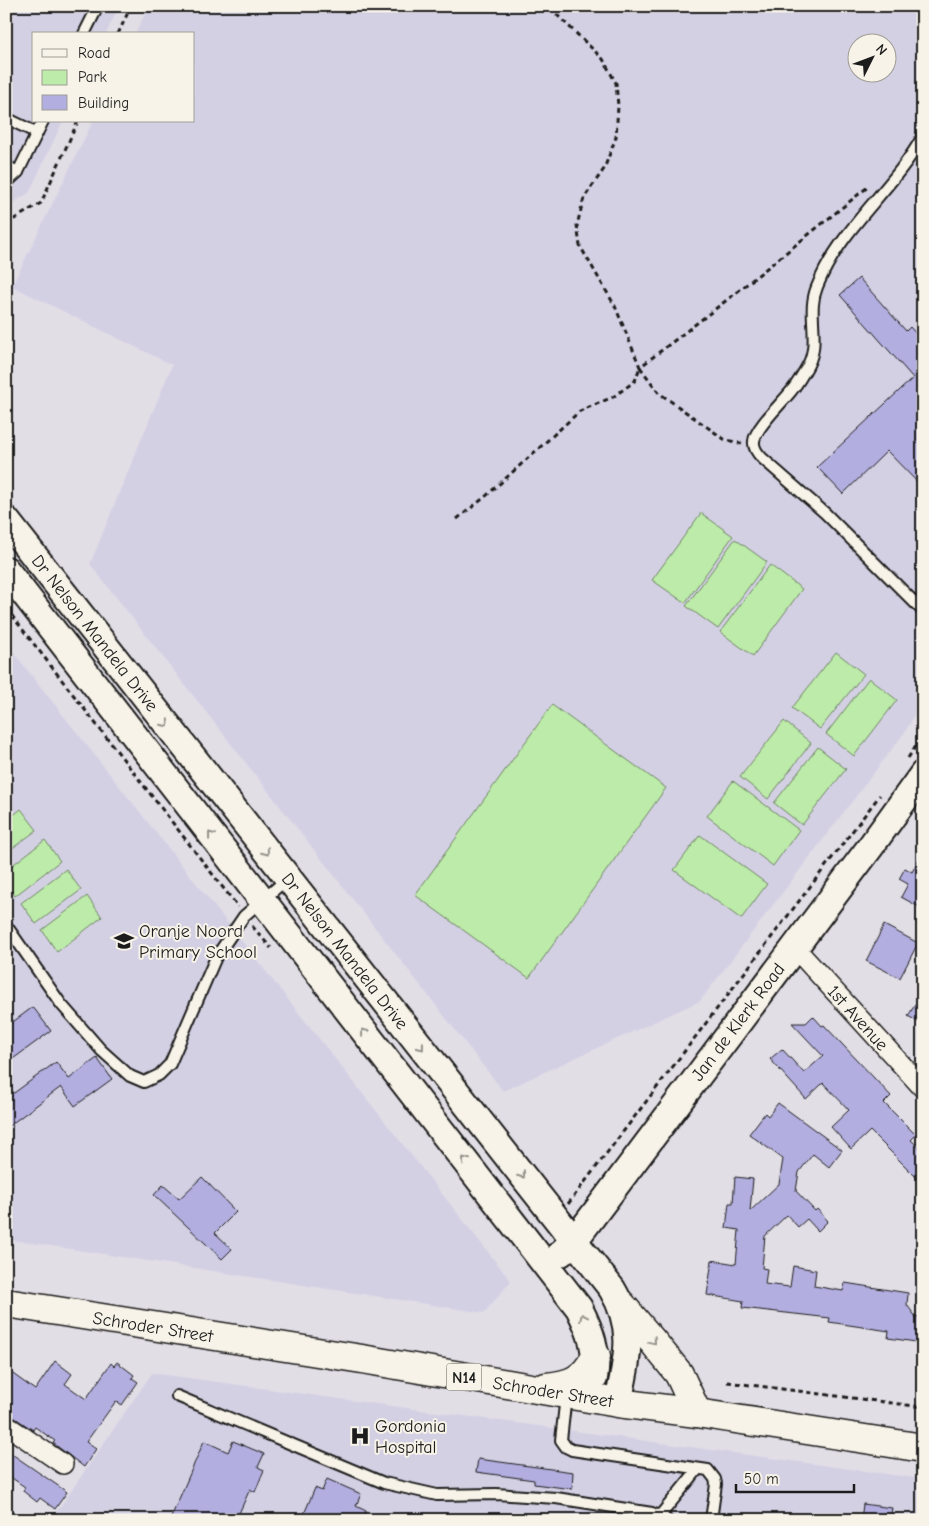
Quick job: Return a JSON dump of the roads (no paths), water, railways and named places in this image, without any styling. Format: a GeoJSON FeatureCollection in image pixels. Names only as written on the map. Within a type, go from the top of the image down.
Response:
{"type":"FeatureCollection","features":[{"type":"Feature","properties":{"kind":"highway","name":"Schroder Street"},"geometry":{"type":"LineString","coordinates":[[6,1303],[362,1359],[532,1389],[923,1448]]}},
{"type":"Feature","properties":{"kind":"highway"},"geometry":{"type":"LineString","coordinates":[[621,1304],[678,1374],[697,1413]]}},
{"type":"Feature","properties":{"kind":"highway"},"geometry":{"type":"LineString","coordinates":[[532,1389],[555,1387],[575,1381],[585,1373],[596,1356]]}},
{"type":"Feature","properties":{"kind":"street","name":"Dr Nelson Mandela Drive"},"geometry":{"type":"LineString","coordinates":[[9,511],[287,878],[603,1277],[621,1304],[626,1323],[628,1341],[627,1360],[618,1402]]}},
{"type":"Feature","properties":{"kind":"street","name":"Dr Nelson Mandela Drive"},"geometry":{"type":"LineString","coordinates":[[6,570],[262,901],[548,1265],[579,1308],[595,1346],[596,1366],[578,1396]]}},
{"type":"Feature","properties":{"kind":"street","name":"Jan de Klerk Road"},"geometry":{"type":"LineString","coordinates":[[548,1265],[574,1241],[871,846],[913,770]]}},
{"type":"Feature","properties":{"kind":"street","name":"1st Avenue"},"geometry":{"type":"LineString","coordinates":[[794,947],[923,1088]]}},
{"type":"Feature","properties":{"kind":"street"},"geometry":{"type":"LineString","coordinates":[[6,1425],[62,1464]]}},
{"type":"Feature","properties":{"kind":"lane"},"geometry":{"type":"LineString","coordinates":[[85,32],[98,6]]}},
{"type":"Feature","properties":{"kind":"lane"},"geometry":{"type":"LineString","coordinates":[[6,118],[38,132]]}},
{"type":"Feature","properties":{"kind":"lane"},"geometry":{"type":"LineString","coordinates":[[6,183],[18,172],[43,122]]}},
{"type":"Feature","properties":{"kind":"lane"},"geometry":{"type":"LineString","coordinates":[[923,136],[887,187],[842,240],[830,260],[816,288],[812,306],[815,342],[813,354],[793,389],[755,435],[754,442],[755,448],[762,458],[825,513],[923,611]]}},
{"type":"Feature","properties":{"kind":"lane"},"geometry":{"type":"LineString","coordinates":[[6,166],[18,172]]}},
{"type":"Feature","properties":{"kind":"lane"},"geometry":{"type":"LineString","coordinates":[[6,924],[61,1004],[101,1050],[130,1076],[144,1082],[159,1074],[170,1064],[216,957],[244,916],[287,878]]}},
{"type":"Feature","properties":{"kind":"lane"},"geometry":{"type":"LineString","coordinates":[[177,1396],[384,1483],[437,1496],[496,1494],[556,1498],[652,1513],[663,1518],[698,1469]]}},
{"type":"Feature","properties":{"kind":"lane"},"geometry":{"type":"LineString","coordinates":[[578,1396],[561,1440],[566,1447],[572,1450],[708,1470],[715,1479],[711,1520]]}},
{"type":"Feature","properties":{"kind":"place","name":"Oranje Noord Primary School"},"geometry":{"type":"Point","coordinates":[124,941]}},
{"type":"Feature","properties":{"kind":"place","name":"Gordonia Hospital"},"geometry":{"type":"Point","coordinates":[360,1436]}}]}
